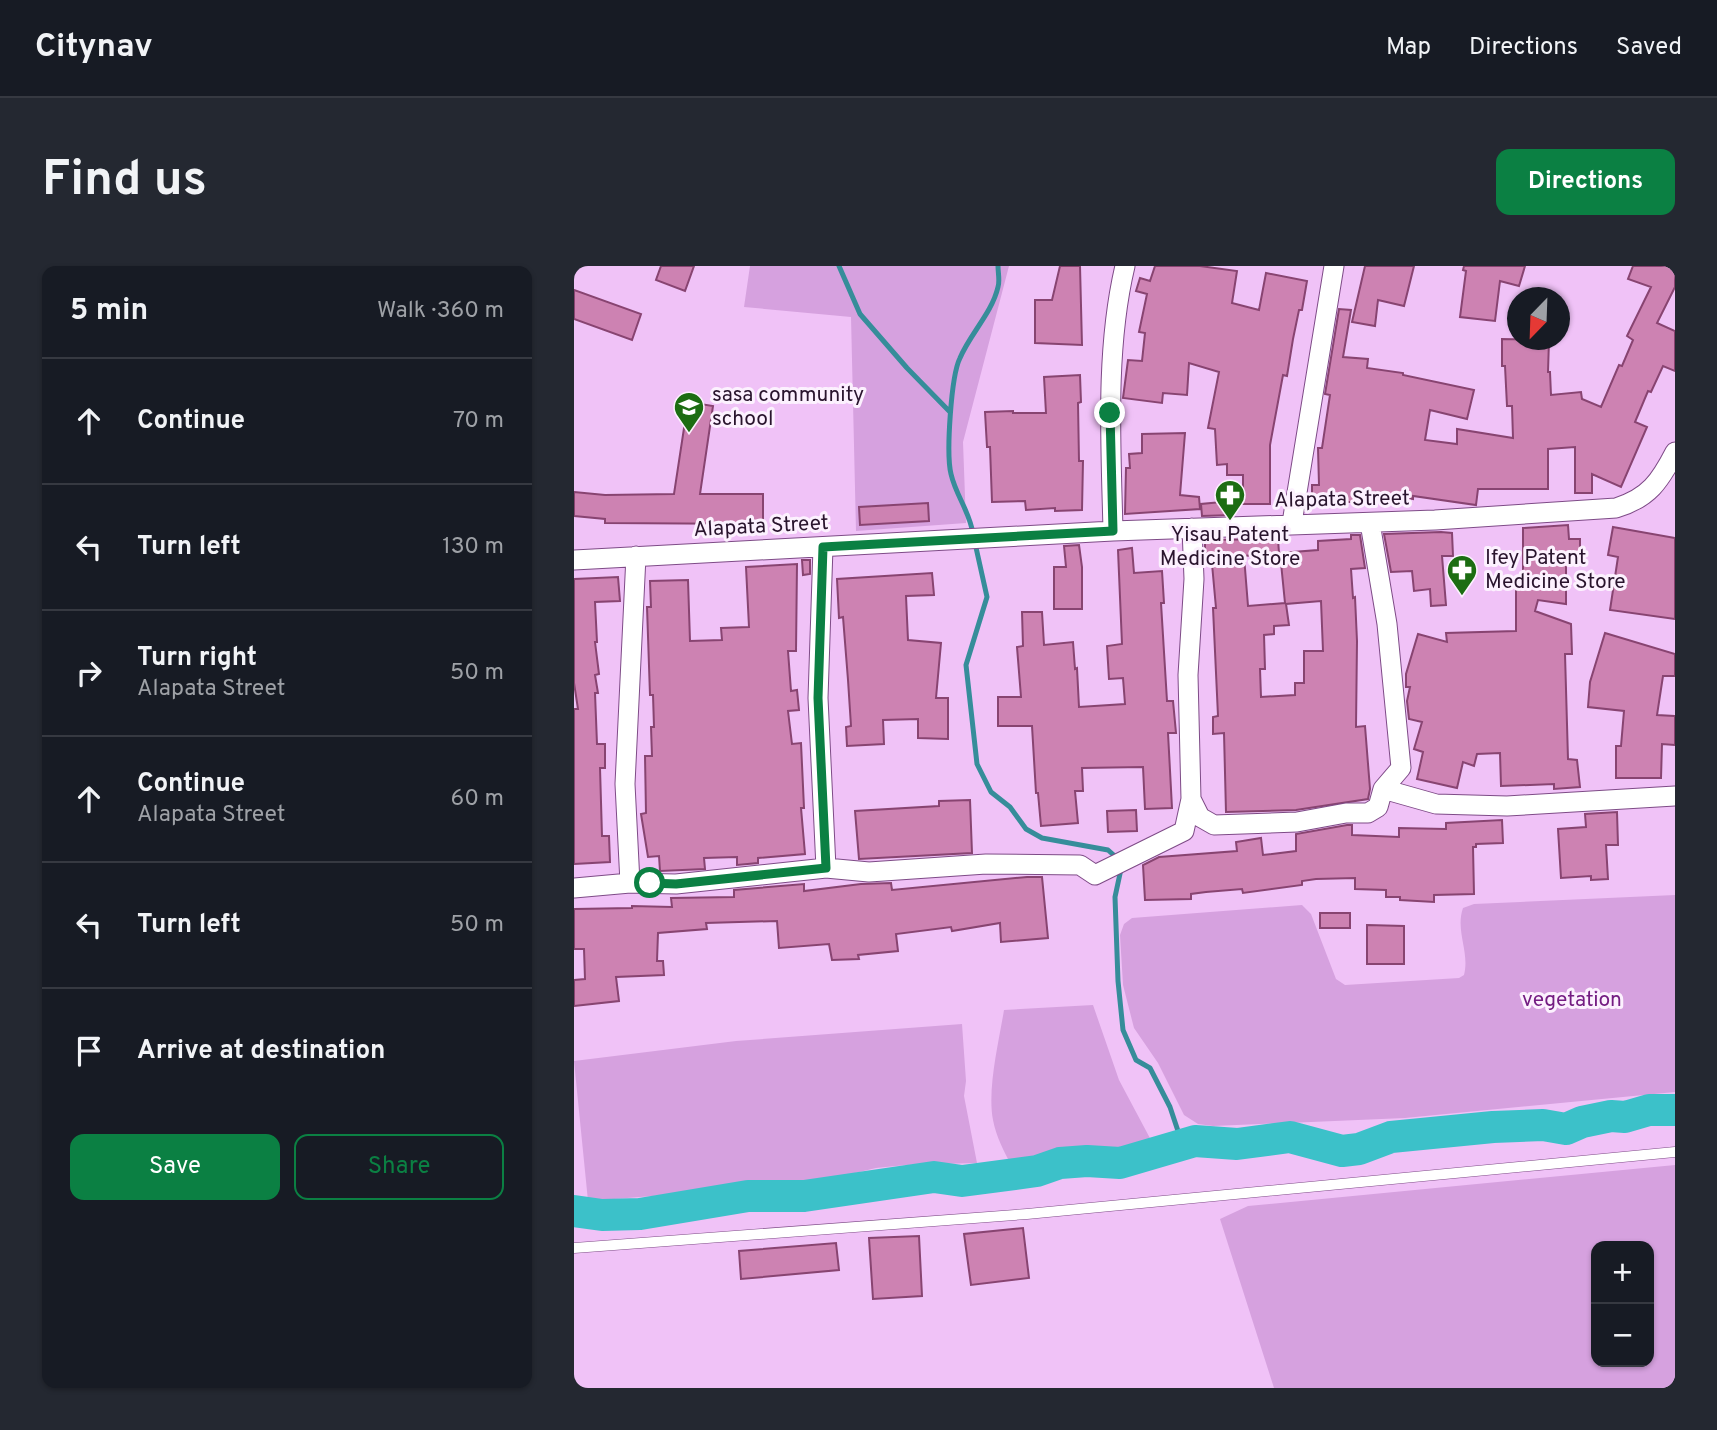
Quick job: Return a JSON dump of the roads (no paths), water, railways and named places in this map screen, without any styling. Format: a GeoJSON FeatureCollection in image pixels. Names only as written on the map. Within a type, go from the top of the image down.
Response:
{"type":"FeatureCollection","features":[{"type":"Feature","properties":{"kind":"street"},"geometry":{"type":"LineString","coordinates":[[1113,531],[1110,413],[1118,295],[1125,266]]}},
{"type":"Feature","properties":{"kind":"street"},"geometry":{"type":"LineString","coordinates":[[1292,523],[1334,266]]}},
{"type":"Feature","properties":{"kind":"street","name":"Alapata Street"},"geometry":{"type":"LineString","coordinates":[[574,560],[1113,531],[1292,523],[1370,523],[1616,508],[1629,504],[1650,490],[1661,479],[1675,452]]}},
{"type":"Feature","properties":{"kind":"street"},"geometry":{"type":"LineString","coordinates":[[1191,799],[1200,817],[1214,825],[1297,821],[1346,813],[1368,813],[1378,807],[1383,789],[1401,768],[1387,624],[1370,523]]}},
{"type":"Feature","properties":{"kind":"street"},"geometry":{"type":"LineString","coordinates":[[574,888],[630,883],[676,884],[826,868],[869,872],[986,864],[1080,865],[1096,875],[1184,831],[1191,799],[1188,676],[1194,579],[1192,528]]}},
{"type":"Feature","properties":{"kind":"street"},"geometry":{"type":"LineString","coordinates":[[823,547],[818,698],[826,868]]}},
{"type":"Feature","properties":{"kind":"street"},"geometry":{"type":"LineString","coordinates":[[630,883],[625,784],[636,556]]}},
{"type":"Feature","properties":{"kind":"street"},"geometry":{"type":"LineString","coordinates":[[1383,789],[1436,804],[1507,806],[1675,796]]}},
{"type":"Feature","properties":{"kind":"lane"},"geometry":{"type":"LineString","coordinates":[[574,1248],[1027,1214],[1675,1152]]}},
{"type":"Feature","properties":{"kind":"waterway"},"geometry":{"type":"LineString","coordinates":[[839,266],[860,314],[950,412]]}},
{"type":"Feature","properties":{"kind":"waterway"},"geometry":{"type":"LineString","coordinates":[[973,534],[951,474],[950,415],[957,367],[969,340],[995,297],[999,282],[998,266]]}},
{"type":"Feature","properties":{"kind":"waterway"},"geometry":{"type":"LineString","coordinates":[[975,543],[987,597],[966,665],[977,764],[991,792],[1010,807],[1026,829],[1042,838],[1108,850],[1117,858]]}},
{"type":"Feature","properties":{"kind":"waterway"},"geometry":{"type":"LineString","coordinates":[[1121,869],[1115,897],[1123,1030],[1136,1060],[1150,1068],[1170,1107],[1183,1146]]}},
{"type":"Feature","properties":{"kind":"waterway"},"geometry":{"type":"LineString","coordinates":[[574,1211],[602,1215],[640,1214],[748,1196],[804,1196],[934,1177],[962,1181],[1037,1171],[1060,1163],[1120,1163],[1195,1141],[1237,1144],[1290,1137],[1342,1151],[1359,1149],[1391,1137],[1493,1127],[1543,1125],[1566,1129],[1582,1122],[1611,1116],[1625,1117],[1649,1110],[1675,1110]]}},
{"type":"Feature","properties":{"kind":"place","name":"sasa community school"},"geometry":{"type":"Point","coordinates":[689,434]}},
{"type":"Feature","properties":{"kind":"place","name":"Yisau Patent Medicine Store"},"geometry":{"type":"Point","coordinates":[1230,522]}},
{"type":"Feature","properties":{"kind":"place","name":"Ifey Patent Medicine Store"},"geometry":{"type":"Point","coordinates":[1462,597]}},
{"type":"Feature","properties":{"kind":"park label","name":"vegetation"},"geometry":{"type":"Point","coordinates":[1572,1000]}}]}
